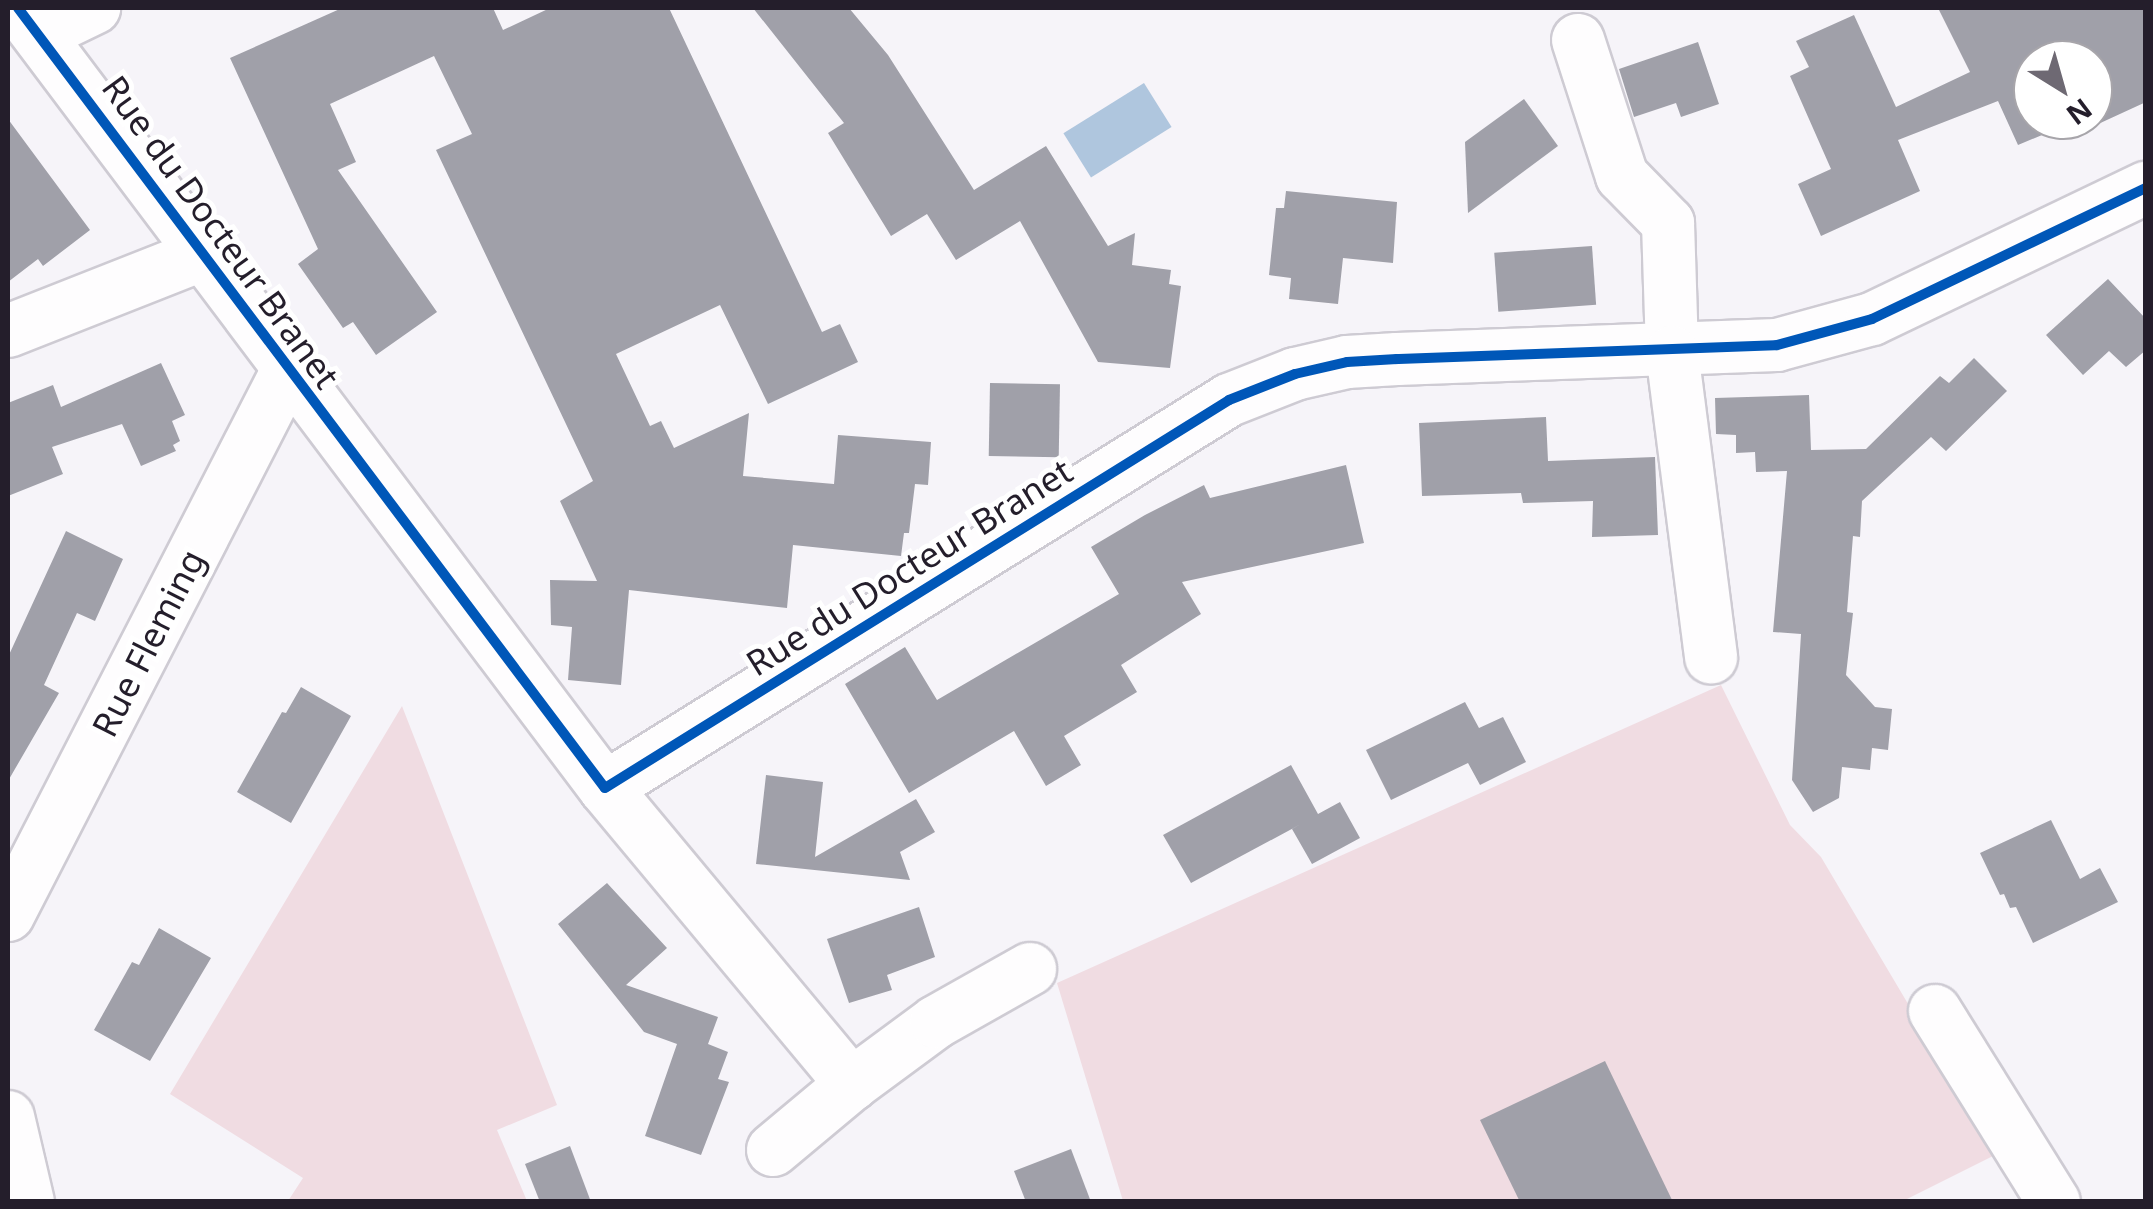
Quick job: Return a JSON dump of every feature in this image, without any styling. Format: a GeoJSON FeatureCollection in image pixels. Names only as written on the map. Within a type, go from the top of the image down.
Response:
{"type":"FeatureCollection","features":[{"type":"Feature","properties":{"kind":"street"},"geometry":{"type":"LineString","coordinates":[[30,20],[94,8]]}},
{"type":"Feature","properties":{"kind":"street","name":"Rue du Docteur Branet"},"geometry":{"type":"LineString","coordinates":[[30,20],[288,370],[605,788],[1229,400],[1295,374],[1347,362],[1777,345],[1872,319],[2146,188]]}},
{"type":"Feature","properties":{"kind":"street"},"geometry":{"type":"LineString","coordinates":[[1578,40],[1622,176],[1668,223],[1672,352],[1711,658]]}},
{"type":"Feature","properties":{"kind":"street"},"geometry":{"type":"LineString","coordinates":[[8,331],[203,254]]}},
{"type":"Feature","properties":{"kind":"street","name":"Rue Fleming"},"geometry":{"type":"LineString","coordinates":[[8,915],[288,370]]}},
{"type":"Feature","properties":{"kind":"street"},"geometry":{"type":"LineString","coordinates":[[605,788],[852,1084]]}},
{"type":"Feature","properties":{"kind":"street"},"geometry":{"type":"LineString","coordinates":[[773,1150],[852,1084],[936,1022],[1030,969]]}},
{"type":"Feature","properties":{"kind":"street"},"geometry":{"type":"LineString","coordinates":[[1936,1012],[2054,1202]]}},
{"type":"Feature","properties":{"kind":"street"},"geometry":{"type":"LineString","coordinates":[[8,1117],[28,1202]]}},
{"type":"Feature","properties":{"kind":"shaded area"},"geometry":{"type":"Polygon","coordinates":[[[1721,685],[1790,825],[1821,857],[1997,1154],[1903,1201],[1123,1201],[1057,983],[1721,685]]]}},
{"type":"Feature","properties":{"kind":"shaded area"},"geometry":{"type":"Polygon","coordinates":[[[402,706],[557,1105],[497,1130],[527,1201],[288,1201],[303,1178],[170,1094],[402,706]]]}},
{"type":"Feature","properties":{"kind":"water"},"geometry":{"type":"Polygon","coordinates":[[[1144,83],[1172,127],[1091,177],[1063,133],[1144,83]]]}},
{"type":"Feature","properties":{"kind":"building"},"geometry":{"type":"Polygon","coordinates":[[[342,8],[493,8],[503,30],[550,8],[669,8],[822,332],[840,324],[858,362],[768,404],[720,305],[616,354],[650,426],[661,421],[674,448],[749,413],[743,476],[834,484],[838,435],[931,442],[928,485],[915,484],[909,533],[904,533],[901,556],[793,545],[787,608],[629,590],[621,685],[568,680],[572,627],[551,625],[550,580],[597,581],[560,501],[593,481],[436,150],[472,134],[434,56],[330,104],[356,162],[338,170],[437,312],[376,355],[353,322],[343,328],[298,264],[318,249],[230,58],[342,8]]]}},
{"type":"Feature","properties":{"kind":"building"},"geometry":{"type":"Polygon","coordinates":[[[753,8],[849,8],[888,55],[974,190],[1046,146],[1108,246],[1135,233],[1132,265],[1171,270],[1169,284],[1181,286],[1170,368],[1098,362],[1020,221],[956,260],[927,214],[891,236],[828,133],[844,123],[753,8]]]}},
{"type":"Feature","properties":{"kind":"building"},"geometry":{"type":"Polygon","coordinates":[[[1938,8],[2146,8],[2146,102],[2113,117],[2113,40],[2013,40],[2013,134],[1998,101],[1898,140],[1920,191],[1821,236],[1798,184],[1831,169],[1790,76],[1809,67],[1796,41],[1854,15],[1896,107],[1970,72],[1938,8]]]}},
{"type":"Feature","properties":{"kind":"building"},"geometry":{"type":"Polygon","coordinates":[[[1698,42],[1719,104],[1681,117],[1676,103],[1634,117],[1619,69],[1698,42]]]}},
{"type":"Feature","properties":{"kind":"building"},"geometry":{"type":"Polygon","coordinates":[[[1524,99],[1558,146],[1468,213],[1465,142],[1524,99]]]}},
{"type":"Feature","properties":{"kind":"building"},"geometry":{"type":"Polygon","coordinates":[[[8,119],[90,230],[43,266],[38,259],[8,282],[8,119]]]}},
{"type":"Feature","properties":{"kind":"building"},"geometry":{"type":"Polygon","coordinates":[[[1286,191],[1397,202],[1393,263],[1343,258],[1338,304],[1289,299],[1291,278],[1269,275],[1276,208],[1284,208],[1286,191]]]}},
{"type":"Feature","properties":{"kind":"building"},"geometry":{"type":"Polygon","coordinates":[[[1592,246],[1596,305],[1498,312],[1494,253],[1592,246]]]}},
{"type":"Feature","properties":{"kind":"building"},"geometry":{"type":"Polygon","coordinates":[[[2108,279],[2146,319],[2146,350],[2126,367],[2109,351],[2083,375],[2046,335],[2108,279]]]}},
{"type":"Feature","properties":{"kind":"building"},"geometry":{"type":"Polygon","coordinates":[[[1974,358],[2007,391],[1946,451],[1931,437],[1862,501],[1860,537],[1853,536],[1847,612],[1853,613],[1846,675],[1875,707],[1892,709],[1888,750],[1872,748],[1870,770],[1842,767],[1839,798],[1813,812],[1792,780],[1801,634],[1773,632],[1787,471],[1756,472],[1755,452],[1736,453],[1736,435],[1716,434],[1715,398],[1809,395],[1811,450],[1866,449],[1940,376],[1949,383],[1974,358]]]}},
{"type":"Feature","properties":{"kind":"building"},"geometry":{"type":"Polygon","coordinates":[[[161,363],[185,415],[172,421],[180,441],[173,445],[176,451],[141,466],[122,424],[52,447],[63,474],[8,496],[8,403],[53,385],[61,407],[161,363]]]}},
{"type":"Feature","properties":{"kind":"building"},"geometry":{"type":"Polygon","coordinates":[[[990,383],[1060,384],[1059,457],[989,456],[990,383]]]}},
{"type":"Feature","properties":{"kind":"building"},"geometry":{"type":"Polygon","coordinates":[[[1546,417],[1548,461],[1655,457],[1658,535],[1592,537],[1593,501],[1523,503],[1521,493],[1422,496],[1419,423],[1546,417]]]}},
{"type":"Feature","properties":{"kind":"building"},"geometry":{"type":"Polygon","coordinates":[[[1346,465],[1364,543],[1182,582],[1201,614],[1121,665],[1137,692],[1064,736],[1081,765],[1046,786],[1014,731],[909,793],[845,684],[905,647],[937,700],[1119,594],[1091,547],[1145,515],[1204,485],[1210,498],[1346,465]]]}},
{"type":"Feature","properties":{"kind":"building"},"geometry":{"type":"Polygon","coordinates":[[[66,531],[123,559],[95,621],[77,613],[44,685],[59,693],[8,781],[8,657],[66,531]]]}},
{"type":"Feature","properties":{"kind":"building"},"geometry":{"type":"Polygon","coordinates":[[[301,687],[351,716],[291,823],[237,792],[282,712],[286,713],[301,687]]]}},
{"type":"Feature","properties":{"kind":"building"},"geometry":{"type":"Polygon","coordinates":[[[1465,702],[1479,728],[1503,717],[1526,762],[1480,785],[1468,763],[1391,800],[1366,750],[1465,702]]]}},
{"type":"Feature","properties":{"kind":"building"},"geometry":{"type":"Polygon","coordinates":[[[1291,765],[1318,814],[1340,802],[1360,838],[1312,864],[1292,829],[1301,824],[1191,883],[1163,835],[1291,765]]]}},
{"type":"Feature","properties":{"kind":"building"},"geometry":{"type":"Polygon","coordinates":[[[766,775],[823,782],[815,857],[916,799],[935,832],[900,852],[910,880],[756,864],[766,775]]]}},
{"type":"Feature","properties":{"kind":"building"},"geometry":{"type":"Polygon","coordinates":[[[2051,820],[2080,879],[2100,868],[2118,902],[2033,943],[2016,907],[2010,908],[2004,894],[2000,895],[1980,853],[2051,820]]]}},
{"type":"Feature","properties":{"kind":"building"},"geometry":{"type":"Polygon","coordinates":[[[607,883],[667,948],[626,985],[718,1017],[708,1044],[728,1052],[718,1079],[729,1082],[701,1155],[645,1136],[677,1044],[644,1032],[558,924],[607,883]]]}},
{"type":"Feature","properties":{"kind":"building"},"geometry":{"type":"Polygon","coordinates":[[[919,907],[935,957],[887,975],[892,990],[849,1003],[827,939],[919,907]]]}},
{"type":"Feature","properties":{"kind":"building"},"geometry":{"type":"Polygon","coordinates":[[[159,928],[211,958],[150,1061],[94,1030],[132,962],[139,965],[159,928]]]}},
{"type":"Feature","properties":{"kind":"building"},"geometry":{"type":"Polygon","coordinates":[[[1605,1061],[1673,1202],[1520,1202],[1480,1120],[1605,1061]]]}},
{"type":"Feature","properties":{"kind":"building"},"geometry":{"type":"Polygon","coordinates":[[[570,1146],[591,1202],[540,1202],[525,1164],[570,1146]]]}},
{"type":"Feature","properties":{"kind":"building"},"geometry":{"type":"Polygon","coordinates":[[[1071,1149],[1091,1202],[1026,1202],[1014,1171],[1071,1149]]]}},
{"type":"Feature","properties":{"kind":"cycle path"},"geometry":{"type":"LineString","coordinates":[[18,8],[605,788],[1229,400],[1295,374],[1347,362],[1777,345],[1872,319],[2146,188]]}}]}
